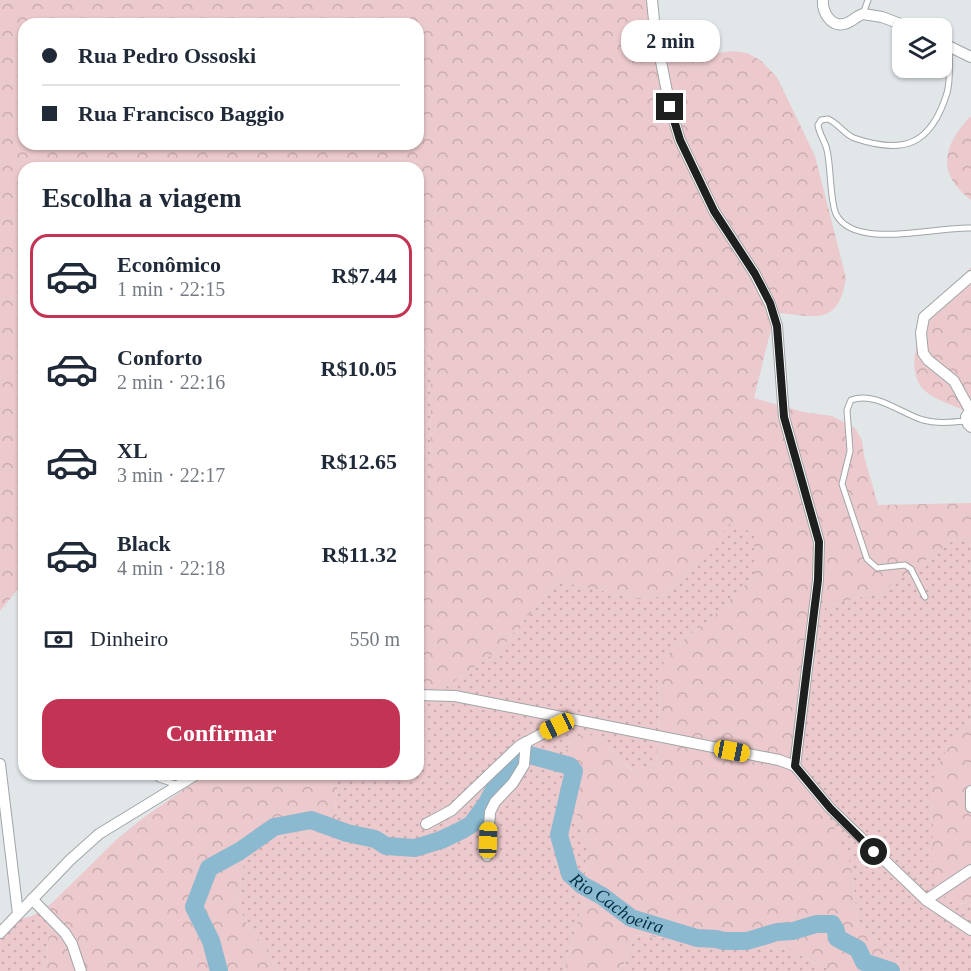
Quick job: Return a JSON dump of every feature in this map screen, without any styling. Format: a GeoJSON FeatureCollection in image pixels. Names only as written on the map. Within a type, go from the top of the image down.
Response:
{"type":"FeatureCollection","features":[{"type":"Feature","properties":{"kind":"street"},"geometry":{"type":"LineString","coordinates":[[652,0],[670,107],[680,140],[714,211],[755,274],[770,303],[777,326],[784,417],[819,542],[818,580],[795,766]]}},
{"type":"Feature","properties":{"kind":"street"},"geometry":{"type":"LineString","coordinates":[[823,0],[826,16],[840,24],[862,14],[892,21]]}},
{"type":"Feature","properties":{"kind":"street"},"geometry":{"type":"LineString","coordinates":[[952,48],[971,57]]}},
{"type":"Feature","properties":{"kind":"street"},"geometry":{"type":"LineString","coordinates":[[969,417],[954,381],[928,360],[923,353],[921,333],[924,317],[971,276]]}},
{"type":"Feature","properties":{"kind":"street"},"geometry":{"type":"LineString","coordinates":[[424,695],[455,696],[779,760],[795,766],[830,808],[926,900],[971,930]]}},
{"type":"Feature","properties":{"kind":"street"},"geometry":{"type":"LineString","coordinates":[[426,824],[452,810],[498,764],[526,742],[570,719]]}},
{"type":"Feature","properties":{"kind":"street"},"geometry":{"type":"LineString","coordinates":[[487,856],[490,812],[495,802],[513,783],[524,765],[526,742]]}},
{"type":"Feature","properties":{"kind":"street"},"geometry":{"type":"LineString","coordinates":[[0,764],[18,914]]}},
{"type":"Feature","properties":{"kind":"street"},"geometry":{"type":"LineString","coordinates":[[0,933],[99,834],[188,780]]}},
{"type":"Feature","properties":{"kind":"street"},"geometry":{"type":"LineString","coordinates":[[971,791],[971,807]]}},
{"type":"Feature","properties":{"kind":"street"},"geometry":{"type":"LineString","coordinates":[[926,900],[971,870]]}},
{"type":"Feature","properties":{"kind":"street"},"geometry":{"type":"LineString","coordinates":[[32,899],[65,933],[72,944],[81,971]]}},
{"type":"Feature","properties":{"kind":"lane"},"geometry":{"type":"LineString","coordinates":[[862,14],[868,0]]}},
{"type":"Feature","properties":{"kind":"lane"},"geometry":{"type":"LineString","coordinates":[[947,78],[948,92],[933,125],[921,138],[906,145],[896,146],[852,137],[828,119],[821,120],[818,124],[819,131],[827,148],[836,213],[847,226],[855,231],[879,235],[971,228]]}},
{"type":"Feature","properties":{"kind":"lane"},"geometry":{"type":"LineString","coordinates":[[925,597],[911,569],[905,565],[877,568],[867,559],[842,484],[850,451],[848,405],[851,400],[861,396],[922,420],[941,424],[969,417]]}},
{"type":"Feature","properties":{"kind":"lane"},"geometry":{"type":"LineString","coordinates":[[162,780],[180,786]]}},
{"type":"Feature","properties":{"kind":"green space"},"geometry":{"type":"Polygon","coordinates":[[[0,0],[646,0],[663,62],[732,51],[747,53],[760,60],[777,77],[815,156],[846,278],[842,294],[831,312],[822,315],[775,313],[754,398],[803,412],[832,416],[855,428],[862,440],[864,456],[878,505],[971,503],[971,539],[958,537],[881,592],[825,606],[799,751],[849,860],[857,920],[911,971],[832,971],[788,949],[757,946],[722,949],[688,940],[635,935],[621,971],[564,971],[583,902],[587,845],[563,774],[564,754],[572,740],[583,735],[597,736],[632,771],[656,763],[660,701],[658,683],[661,668],[667,656],[677,645],[708,621],[754,576],[754,533],[730,524],[673,586],[660,596],[643,600],[558,581],[500,649],[424,702],[424,496],[430,486],[431,370],[424,344],[424,162],[18,162],[18,589],[0,611],[0,0]]]}},
{"type":"Feature","properties":{"kind":"green space"},"geometry":{"type":"Polygon","coordinates":[[[971,116],[971,200],[955,185],[947,159],[953,140],[971,116]]]}},
{"type":"Feature","properties":{"kind":"green space"},"geometry":{"type":"Polygon","coordinates":[[[971,267],[971,415],[925,391],[918,381],[915,357],[917,343],[928,317],[945,293],[971,267]]]}},
{"type":"Feature","properties":{"kind":"green space"},"geometry":{"type":"Polygon","coordinates":[[[424,345],[431,369],[430,486],[424,497],[424,345]]]}},
{"type":"Feature","properties":{"kind":"green space"},"geometry":{"type":"Polygon","coordinates":[[[730,523],[754,533],[754,576],[708,621],[677,645],[658,682],[660,700],[656,763],[633,771],[597,736],[583,735],[572,740],[564,754],[563,774],[587,845],[583,902],[564,971],[278,971],[238,906],[244,860],[268,837],[290,836],[320,839],[337,816],[335,805],[338,780],[424,780],[424,702],[500,649],[558,581],[643,600],[660,596],[673,586],[730,523]]]}},
{"type":"Feature","properties":{"kind":"green space"},"geometry":{"type":"Polygon","coordinates":[[[958,537],[971,539],[971,720],[966,723],[931,802],[933,824],[961,905],[971,900],[971,971],[911,971],[857,920],[853,878],[799,752],[825,606],[881,592],[958,537]]]}},
{"type":"Feature","properties":{"kind":"green space"},"geometry":{"type":"Polygon","coordinates":[[[971,720],[971,900],[958,904],[949,901],[940,891],[933,873],[931,788],[936,771],[949,746],[965,724],[971,720]]]}},
{"type":"Feature","properties":{"kind":"green space"},"geometry":{"type":"Polygon","coordinates":[[[197,780],[338,780],[335,805],[337,816],[331,833],[320,839],[290,836],[268,837],[244,860],[238,906],[278,971],[42,971],[47,955],[51,904],[117,839],[197,780]]]}},
{"type":"Feature","properties":{"kind":"green space"},"geometry":{"type":"Polygon","coordinates":[[[51,904],[47,955],[42,971],[0,971],[0,924],[32,916],[51,904]]]}},
{"type":"Feature","properties":{"kind":"green space"},"geometry":{"type":"Polygon","coordinates":[[[635,935],[688,940],[722,949],[757,946],[788,949],[832,971],[621,971],[635,935]]]}},
{"type":"Feature","properties":{"kind":"waterway","name":"Rio Cachoeira"},"geometry":{"type":"LineString","coordinates":[[219,971],[211,941],[194,907],[209,868],[240,851],[274,827],[311,820],[347,833],[375,839],[386,846],[415,848],[441,840],[472,824],[516,753],[570,766],[574,771],[559,835],[570,874],[582,885],[602,896],[631,918],[697,938],[724,941],[747,941],[816,924],[832,924],[837,938],[858,949],[864,962],[891,971]]}},
{"type":"Feature","properties":{"kind":"route"},"geometry":{"type":"LineString","coordinates":[[670,107],[680,140],[714,211],[755,274],[770,303],[777,326],[784,417],[819,542],[818,580],[795,766],[830,808],[874,852]]}}]}
